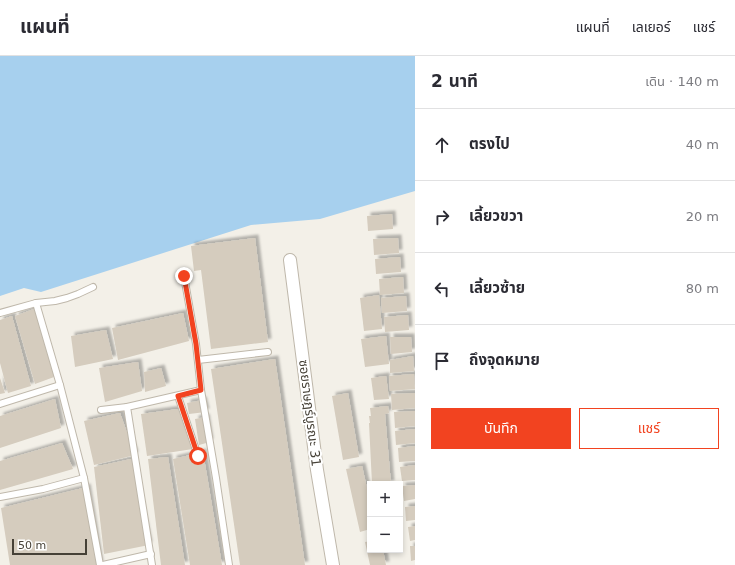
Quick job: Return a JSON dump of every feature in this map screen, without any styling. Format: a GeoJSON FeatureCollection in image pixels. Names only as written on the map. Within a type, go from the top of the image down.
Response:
{"type":"FeatureCollection","features":[{"type":"Feature","properties":{"kind":"street","name":"ซอยราษฎร์บูรณะ 31"},"geometry":{"type":"LineString","coordinates":[[290,260],[317,470],[332,565]]}},
{"type":"Feature","properties":{"kind":"lane"},"geometry":{"type":"LineString","coordinates":[[184,276],[196,344],[201,390],[229,565]]}},
{"type":"Feature","properties":{"kind":"lane"},"geometry":{"type":"LineString","coordinates":[[0,313],[36,303],[67,298],[93,287]]}},
{"type":"Feature","properties":{"kind":"lane"},"geometry":{"type":"LineString","coordinates":[[36,303],[60,384],[84,478],[100,565]]}},
{"type":"Feature","properties":{"kind":"lane"},"geometry":{"type":"LineString","coordinates":[[198,360],[268,352]]}},
{"type":"Feature","properties":{"kind":"lane"},"geometry":{"type":"LineString","coordinates":[[0,404],[60,384]]}},
{"type":"Feature","properties":{"kind":"lane"},"geometry":{"type":"LineString","coordinates":[[101,410],[127,407],[201,390]]}},
{"type":"Feature","properties":{"kind":"lane"},"geometry":{"type":"LineString","coordinates":[[178,396],[198,456]]}},
{"type":"Feature","properties":{"kind":"lane"},"geometry":{"type":"LineString","coordinates":[[127,407],[152,565]]}},
{"type":"Feature","properties":{"kind":"lane"},"geometry":{"type":"LineString","coordinates":[[0,497],[43,489],[84,478]]}},
{"type":"Feature","properties":{"kind":"lane"},"geometry":{"type":"LineString","coordinates":[[103,565],[151,554]]}},
{"type":"Feature","properties":{"kind":"water"},"geometry":{"type":"Polygon","coordinates":[[[0,56],[415,56],[415,191],[320,219],[251,225],[41,292],[24,288],[0,296],[0,56]]]}},
{"type":"Feature","properties":{"kind":"building"},"geometry":{"type":"Polygon","coordinates":[[[392,214],[393,229],[368,231],[367,216],[392,214]]]}},
{"type":"Feature","properties":{"kind":"building"},"geometry":{"type":"Polygon","coordinates":[[[255,238],[268,342],[211,349],[201,270],[194,271],[191,246],[255,238]]]}},
{"type":"Feature","properties":{"kind":"building"},"geometry":{"type":"Polygon","coordinates":[[[398,238],[399,253],[374,255],[373,239],[398,238]]]}},
{"type":"Feature","properties":{"kind":"building"},"geometry":{"type":"Polygon","coordinates":[[[400,257],[401,272],[376,274],[375,259],[400,257]]]}},
{"type":"Feature","properties":{"kind":"building"},"geometry":{"type":"Polygon","coordinates":[[[403,277],[404,293],[380,295],[379,279],[403,277]]]}},
{"type":"Feature","properties":{"kind":"building"},"geometry":{"type":"Polygon","coordinates":[[[379,295],[382,329],[364,331],[360,298],[379,295]]]}},
{"type":"Feature","properties":{"kind":"building"},"geometry":{"type":"Polygon","coordinates":[[[406,296],[407,311],[382,313],[381,298],[406,296]]]}},
{"type":"Feature","properties":{"kind":"building"},"geometry":{"type":"Polygon","coordinates":[[[34,309],[54,377],[35,384],[15,316],[34,309]]]}},
{"type":"Feature","properties":{"kind":"building"},"geometry":{"type":"Polygon","coordinates":[[[183,313],[189,341],[118,360],[112,328],[183,313]]]}},
{"type":"Feature","properties":{"kind":"building"},"geometry":{"type":"Polygon","coordinates":[[[408,315],[409,330],[385,332],[384,317],[408,315]]]}},
{"type":"Feature","properties":{"kind":"building"},"geometry":{"type":"Polygon","coordinates":[[[12,316],[31,386],[8,393],[0,363],[0,320],[12,316]]]}},
{"type":"Feature","properties":{"kind":"building"},"geometry":{"type":"Polygon","coordinates":[[[106,330],[113,359],[75,367],[71,336],[106,330]]]}},
{"type":"Feature","properties":{"kind":"building"},"geometry":{"type":"Polygon","coordinates":[[[386,336],[389,364],[365,367],[361,339],[386,336]]]}},
{"type":"Feature","properties":{"kind":"building"},"geometry":{"type":"Polygon","coordinates":[[[390,337],[411,337],[412,352],[391,354],[390,337]]]}},
{"type":"Feature","properties":{"kind":"building"},"geometry":{"type":"Polygon","coordinates":[[[413,356],[414,371],[390,373],[390,360],[413,356]]]}},
{"type":"Feature","properties":{"kind":"building"},"geometry":{"type":"Polygon","coordinates":[[[275,359],[305,565],[240,565],[211,369],[275,359]]]}},
{"type":"Feature","properties":{"kind":"building"},"geometry":{"type":"Polygon","coordinates":[[[138,362],[142,391],[105,402],[99,368],[138,362]]]}},
{"type":"Feature","properties":{"kind":"building"},"geometry":{"type":"Polygon","coordinates":[[[161,368],[166,386],[145,392],[144,372],[161,368]]]}},
{"type":"Feature","properties":{"kind":"building"},"geometry":{"type":"Polygon","coordinates":[[[414,374],[415,389],[390,391],[389,376],[414,374]]]}},
{"type":"Feature","properties":{"kind":"building"},"geometry":{"type":"Polygon","coordinates":[[[386,376],[389,399],[374,400],[371,378],[386,376]]]}},
{"type":"Feature","properties":{"kind":"building"},"geometry":{"type":"Polygon","coordinates":[[[0,378],[5,393],[0,394],[0,378]]]}},
{"type":"Feature","properties":{"kind":"building"},"geometry":{"type":"Polygon","coordinates":[[[348,393],[359,457],[343,460],[332,396],[348,393]]]}},
{"type":"Feature","properties":{"kind":"building"},"geometry":{"type":"Polygon","coordinates":[[[415,393],[415,408],[392,410],[391,394],[415,393]]]}},
{"type":"Feature","properties":{"kind":"building"},"geometry":{"type":"Polygon","coordinates":[[[55,399],[61,428],[0,448],[0,416],[55,399]]]}},
{"type":"Feature","properties":{"kind":"building"},"geometry":{"type":"Polygon","coordinates":[[[203,400],[206,412],[189,414],[187,403],[203,400]]]}},
{"type":"Feature","properties":{"kind":"building"},"geometry":{"type":"Polygon","coordinates":[[[388,406],[389,413],[385,414],[391,481],[372,481],[369,423],[369,416],[371,416],[370,408],[388,406]]]}},
{"type":"Feature","properties":{"kind":"building"},"geometry":{"type":"Polygon","coordinates":[[[178,409],[193,449],[147,456],[141,414],[178,409]]]}},
{"type":"Feature","properties":{"kind":"building"},"geometry":{"type":"Polygon","coordinates":[[[415,411],[415,426],[395,428],[394,412],[415,411]]]}},
{"type":"Feature","properties":{"kind":"building"},"geometry":{"type":"Polygon","coordinates":[[[120,413],[135,455],[94,465],[84,421],[120,413]]]}},
{"type":"Feature","properties":{"kind":"building"},"geometry":{"type":"Polygon","coordinates":[[[206,417],[210,442],[199,445],[195,419],[206,417]]]}},
{"type":"Feature","properties":{"kind":"building"},"geometry":{"type":"Polygon","coordinates":[[[415,429],[415,443],[396,445],[395,431],[415,429]]]}},
{"type":"Feature","properties":{"kind":"building"},"geometry":{"type":"Polygon","coordinates":[[[62,443],[73,469],[0,490],[0,461],[62,443]]]}},
{"type":"Feature","properties":{"kind":"building"},"geometry":{"type":"Polygon","coordinates":[[[415,446],[415,461],[399,462],[398,448],[415,446]]]}},
{"type":"Feature","properties":{"kind":"building"},"geometry":{"type":"Polygon","coordinates":[[[203,452],[222,565],[190,565],[173,459],[203,452]]]}},
{"type":"Feature","properties":{"kind":"building"},"geometry":{"type":"Polygon","coordinates":[[[168,457],[185,565],[161,565],[148,459],[168,457]]]}},
{"type":"Feature","properties":{"kind":"building"},"geometry":{"type":"Polygon","coordinates":[[[131,459],[149,545],[104,554],[94,467],[131,459]]]}},
{"type":"Feature","properties":{"kind":"building"},"geometry":{"type":"Polygon","coordinates":[[[415,465],[415,480],[402,481],[400,467],[415,465]]]}},
{"type":"Feature","properties":{"kind":"building"},"geometry":{"type":"Polygon","coordinates":[[[362,466],[367,488],[367,530],[360,532],[346,469],[362,466]]]}},
{"type":"Feature","properties":{"kind":"building"},"geometry":{"type":"Polygon","coordinates":[[[415,485],[415,499],[404,501],[403,486],[415,485]]]}},
{"type":"Feature","properties":{"kind":"building"},"geometry":{"type":"Polygon","coordinates":[[[87,487],[100,565],[10,565],[1,508],[87,487]]]}},
{"type":"Feature","properties":{"kind":"building"},"geometry":{"type":"Polygon","coordinates":[[[415,506],[415,520],[406,521],[405,507],[415,506]]]}},
{"type":"Feature","properties":{"kind":"building"},"geometry":{"type":"Polygon","coordinates":[[[415,526],[415,540],[410,541],[408,527],[415,526]]]}},
{"type":"Feature","properties":{"kind":"building"},"geometry":{"type":"Polygon","coordinates":[[[410,546],[415,546],[415,560],[411,561],[410,546]]]}},
{"type":"Feature","properties":{"kind":"building"},"geometry":{"type":"Polygon","coordinates":[[[367,553],[384,553],[386,565],[370,565],[367,553]]]}},
{"type":"Feature","properties":{"kind":"route"},"geometry":{"type":"LineString","coordinates":[[184,276],[196,344],[201,390],[178,396],[198,456]]}}]}
